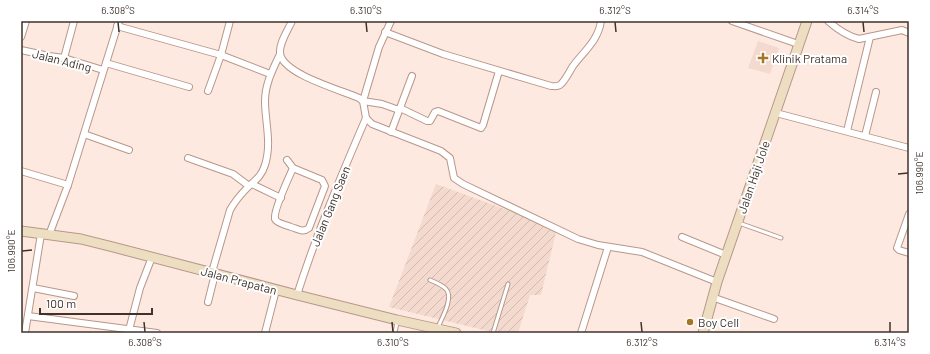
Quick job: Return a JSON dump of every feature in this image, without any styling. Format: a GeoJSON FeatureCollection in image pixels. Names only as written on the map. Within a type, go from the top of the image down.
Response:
{"type":"FeatureCollection","features":[{"type":"Feature","properties":{"kind":"main road","name":"Jalan Haji Jole"},"geometry":{"type":"LineString","coordinates":[[703,333],[712,297],[726,255],[807,21]]}},
{"type":"Feature","properties":{"kind":"main road","name":"Jalan Prapatan"},"geometry":{"type":"LineString","coordinates":[[21,231],[80,239],[276,290],[456,333]]}},
{"type":"Feature","properties":{"kind":"street"},"geometry":{"type":"LineString","coordinates":[[64,58],[74,21]]}},
{"type":"Feature","properties":{"kind":"street"},"geometry":{"type":"LineString","coordinates":[[208,91],[221,55],[230,21]]}},
{"type":"Feature","properties":{"kind":"street"},"geometry":{"type":"LineString","coordinates":[[208,302],[230,210],[235,202],[251,185],[258,180],[262,174],[268,151],[265,100],[270,74],[280,54],[280,48],[292,21]]}},
{"type":"Feature","properties":{"kind":"street"},"geometry":{"type":"LineString","coordinates":[[391,21],[375,58],[363,101],[366,118],[372,124],[441,151],[450,158],[454,178],[463,184],[578,239],[608,247],[642,252],[717,282]]}},
{"type":"Feature","properties":{"kind":"street"},"geometry":{"type":"LineString","coordinates":[[385,32],[443,54],[551,86],[557,86],[561,84],[573,65],[594,42],[601,21]]}},
{"type":"Feature","properties":{"kind":"street"},"geometry":{"type":"LineString","coordinates":[[732,21],[798,44]]}},
{"type":"Feature","properties":{"kind":"street"},"geometry":{"type":"LineString","coordinates":[[828,21],[836,29],[852,38],[859,39],[902,30],[909,33]]}},
{"type":"Feature","properties":{"kind":"street"},"geometry":{"type":"LineString","coordinates":[[25,333],[25,320],[45,235],[68,185],[118,23],[221,55],[270,74]]}},
{"type":"Feature","properties":{"kind":"street"},"geometry":{"type":"LineString","coordinates":[[21,37],[24,24]]}},
{"type":"Feature","properties":{"kind":"street"},"geometry":{"type":"LineString","coordinates":[[847,131],[870,37]]}},
{"type":"Feature","properties":{"kind":"street","name":"Jalan Ading"},"geometry":{"type":"LineString","coordinates":[[21,50],[64,58],[104,70]]}},
{"type":"Feature","properties":{"kind":"street"},"geometry":{"type":"LineString","coordinates":[[280,54],[288,66],[296,71],[363,101],[400,109],[427,121],[430,121],[435,112],[438,111],[481,128],[499,71]]}},
{"type":"Feature","properties":{"kind":"street"},"geometry":{"type":"LineString","coordinates":[[106,63],[189,87]]}},
{"type":"Feature","properties":{"kind":"street"},"geometry":{"type":"LineString","coordinates":[[391,132],[412,76]]}},
{"type":"Feature","properties":{"kind":"street"},"geometry":{"type":"LineString","coordinates":[[865,136],[876,92]]}},
{"type":"Feature","properties":{"kind":"street"},"geometry":{"type":"LineString","coordinates":[[776,113],[909,148]]}},
{"type":"Feature","properties":{"kind":"street","name":"Jalan Gang Saen"},"geometry":{"type":"LineString","coordinates":[[297,295],[326,212],[366,118]]}},
{"type":"Feature","properties":{"kind":"street"},"geometry":{"type":"LineString","coordinates":[[84,134],[129,150]]}},
{"type":"Feature","properties":{"kind":"street"},"geometry":{"type":"LineString","coordinates":[[188,158],[233,174],[251,185],[281,198]]}},
{"type":"Feature","properties":{"kind":"street"},"geometry":{"type":"LineString","coordinates":[[287,160],[293,168],[322,180],[325,186],[309,228],[302,231],[278,222],[275,219],[281,198],[293,168]]}},
{"type":"Feature","properties":{"kind":"street"},"geometry":{"type":"LineString","coordinates":[[21,171],[68,185]]}},
{"type":"Feature","properties":{"kind":"street"},"geometry":{"type":"LineString","coordinates":[[909,214],[898,248],[899,250],[909,253]]}},
{"type":"Feature","properties":{"kind":"street"},"geometry":{"type":"LineString","coordinates":[[682,237],[726,255]]}},
{"type":"Feature","properties":{"kind":"street"},"geometry":{"type":"LineString","coordinates":[[581,333],[608,247]]}},
{"type":"Feature","properties":{"kind":"street"},"geometry":{"type":"LineString","coordinates":[[129,330],[140,288],[152,257]]}},
{"type":"Feature","properties":{"kind":"street"},"geometry":{"type":"LineString","coordinates":[[33,288],[74,296]]}},
{"type":"Feature","properties":{"kind":"street"},"geometry":{"type":"LineString","coordinates":[[265,333],[276,290]]}},
{"type":"Feature","properties":{"kind":"street"},"geometry":{"type":"LineString","coordinates":[[712,297],[774,319]]}},
{"type":"Feature","properties":{"kind":"street"},"geometry":{"type":"LineString","coordinates":[[25,320],[157,333]]}},
{"type":"Feature","properties":{"kind":"lane"},"geometry":{"type":"LineString","coordinates":[[737,223],[781,238]]}},
{"type":"Feature","properties":{"kind":"lane"},"geometry":{"type":"LineString","coordinates":[[430,280],[448,290],[450,295],[437,329]]}},
{"type":"Feature","properties":{"kind":"lane"},"geometry":{"type":"LineString","coordinates":[[493,333],[508,284]]}},
{"type":"Feature","properties":{"kind":"lane"},"geometry":{"type":"LineString","coordinates":[[395,333],[397,320]]}},
{"type":"Feature","properties":{"kind":"shaded area","name":"Klinik Pratama"},"geometry":{"type":"Polygon","coordinates":[[[758,41],[779,48],[770,74],[748,68],[758,41]]]}},
{"type":"Feature","properties":{"kind":"shaded area"},"geometry":{"type":"Polygon","coordinates":[[[436,184],[557,228],[541,295],[530,295],[518,333],[496,333],[389,307],[436,184]]]}},
{"type":"Feature","properties":{"kind":"place","name":"Klinik Pratama"},"geometry":{"type":"Point","coordinates":[763,58]}},
{"type":"Feature","properties":{"kind":"place","name":"Boy Cell"},"geometry":{"type":"Point","coordinates":[690,322]}}]}
